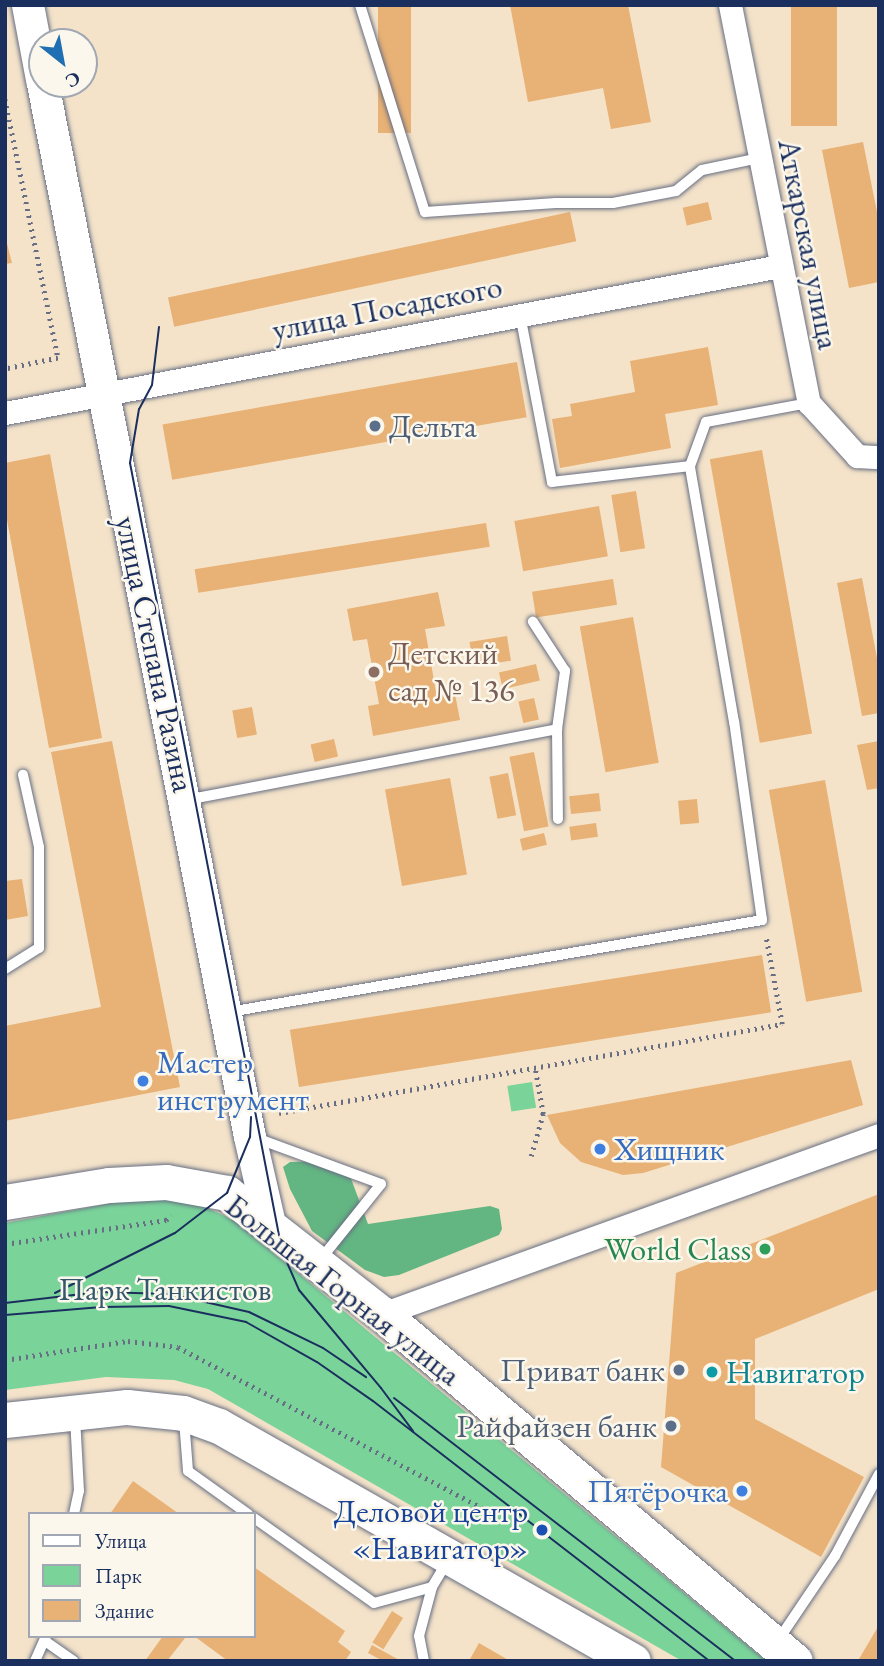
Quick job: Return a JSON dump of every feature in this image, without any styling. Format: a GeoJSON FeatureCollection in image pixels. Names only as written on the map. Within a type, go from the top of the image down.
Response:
{"type":"FeatureCollection","features":[{"type":"Feature","properties":{"kind":"main road","name":"Большая Горная улица"},"geometry":{"type":"LineString","coordinates":[[5,1202],[109,1185],[178,1184],[227,1194],[270,1224],[382,1314],[633,1527],[786,1652]]}},
{"type":"Feature","properties":{"kind":"main road"},"geometry":{"type":"LineString","coordinates":[[5,1420],[74,1410],[127,1408],[183,1413],[219,1426],[633,1661]]}},
{"type":"Feature","properties":{"kind":"street","name":"улица Степана Разина"},"geometry":{"type":"LineString","coordinates":[[28,5],[32,28]]}},
{"type":"Feature","properties":{"kind":"street","name":"Аткарская улица"},"geometry":{"type":"LineString","coordinates":[[730,5],[780,266],[810,403],[858,456],[879,457]]}},
{"type":"Feature","properties":{"kind":"street","name":"улица Степана Разина"},"geometry":{"type":"LineString","coordinates":[[45,98],[186,800],[250,1137],[270,1224]]}},
{"type":"Feature","properties":{"kind":"street","name":"улица Посадского"},"geometry":{"type":"LineString","coordinates":[[5,413],[780,266]]}},
{"type":"Feature","properties":{"kind":"street"},"geometry":{"type":"LineString","coordinates":[[382,1314],[879,1135]]}},
{"type":"Feature","properties":{"kind":"lane"},"geometry":{"type":"LineString","coordinates":[[360,5],[425,212],[556,203],[613,203],[676,191],[702,170],[759,158]]}},
{"type":"Feature","properties":{"kind":"lane"},"geometry":{"type":"LineString","coordinates":[[520,315],[552,482],[690,466]]}},
{"type":"Feature","properties":{"kind":"lane"},"geometry":{"type":"LineString","coordinates":[[227,1012],[762,920],[734,722],[690,466],[706,422],[810,403]]}},
{"type":"Feature","properties":{"kind":"lane"},"geometry":{"type":"LineString","coordinates":[[533,622],[565,671],[557,729],[558,819]]}},
{"type":"Feature","properties":{"kind":"lane"},"geometry":{"type":"LineString","coordinates":[[186,800],[557,729]]}},
{"type":"Feature","properties":{"kind":"lane"},"geometry":{"type":"LineString","coordinates":[[5,969],[39,948],[39,847],[23,775]]}},
{"type":"Feature","properties":{"kind":"lane"},"geometry":{"type":"LineString","coordinates":[[250,1137],[381,1184],[318,1262]]}},
{"type":"Feature","properties":{"kind":"lane"},"geometry":{"type":"LineString","coordinates":[[74,1410],[79,1491],[74,1512]]}},
{"type":"Feature","properties":{"kind":"lane"},"geometry":{"type":"LineString","coordinates":[[183,1413],[188,1471],[245,1512]]}},
{"type":"Feature","properties":{"kind":"lane"},"geometry":{"type":"LineString","coordinates":[[786,1652],[879,1474]]}},
{"type":"Feature","properties":{"kind":"lane"},"geometry":{"type":"LineString","coordinates":[[256,1519],[374,1603],[432,1587]]}},
{"type":"Feature","properties":{"kind":"lane"},"geometry":{"type":"LineString","coordinates":[[424,1661],[419,1636],[432,1587],[450,1556]]}},
{"type":"Feature","properties":{"kind":"lane"},"geometry":{"type":"LineString","coordinates":[[35,1661],[46,1638],[74,1661]]}},
{"type":"Feature","properties":{"kind":"path"},"geometry":{"type":"LineString","coordinates":[[5,99],[58,358],[5,369]]}},
{"type":"Feature","properties":{"kind":"path"},"geometry":{"type":"LineString","coordinates":[[279,1113],[782,1024],[762,920]]}},
{"type":"Feature","properties":{"kind":"path"},"geometry":{"type":"LineString","coordinates":[[531,1156],[543,1114],[536,1093],[534,1068]]}},
{"type":"Feature","properties":{"kind":"path"},"geometry":{"type":"LineString","coordinates":[[5,1244],[166,1220],[173,1213],[178,1184]]}},
{"type":"Feature","properties":{"kind":"path"},"geometry":{"type":"LineString","coordinates":[[5,1360],[128,1341],[178,1347],[499,1517]]}},
{"type":"Feature","properties":{"kind":"green space"},"geometry":{"type":"Polygon","coordinates":[[[532,1082],[536,1108],[511,1112],[507,1086],[532,1082]]]}},
{"type":"Feature","properties":{"kind":"green space"},"geometry":{"type":"Polygon","coordinates":[[[323,1161],[347,1168],[368,1224],[490,1206],[499,1209],[502,1229],[499,1235],[399,1275],[384,1277],[365,1270],[312,1231],[290,1189],[283,1167],[290,1162],[323,1161]]]}},
{"type":"Feature","properties":{"kind":"green space","name":"Парк Танкистов"},"geometry":{"type":"Polygon","coordinates":[[[139,1198],[187,1199],[234,1220],[766,1661],[682,1661],[208,1389],[174,1380],[106,1377],[5,1390],[5,1223],[139,1198]]]}},
{"type":"Feature","properties":{"kind":"building"},"geometry":{"type":"Polygon","coordinates":[[[378,5],[411,5],[411,133],[378,133],[378,5]]]}},
{"type":"Feature","properties":{"kind":"building"},"geometry":{"type":"Polygon","coordinates":[[[510,5],[628,5],[651,122],[611,129],[603,88],[528,102],[510,5]]]}},
{"type":"Feature","properties":{"kind":"building"},"geometry":{"type":"Polygon","coordinates":[[[791,5],[837,5],[837,126],[791,126],[791,5]]]}},
{"type":"Feature","properties":{"kind":"building"},"geometry":{"type":"Polygon","coordinates":[[[863,142],[879,222],[879,282],[849,288],[822,150],[863,142]]]}},
{"type":"Feature","properties":{"kind":"building"},"geometry":{"type":"Polygon","coordinates":[[[708,202],[712,220],[687,225],[683,208],[708,202]]]}},
{"type":"Feature","properties":{"kind":"building"},"geometry":{"type":"Polygon","coordinates":[[[570,212],[576,241],[174,327],[168,297],[570,212]]]}},
{"type":"Feature","properties":{"kind":"building"},"geometry":{"type":"Polygon","coordinates":[[[5,236],[12,263],[5,264],[5,236]]]}},
{"type":"Feature","properties":{"kind":"building"},"geometry":{"type":"Polygon","coordinates":[[[708,347],[718,405],[665,414],[671,448],[560,468],[552,419],[572,416],[570,404],[635,392],[630,361],[708,347]]]}},
{"type":"Feature","properties":{"kind":"building"},"geometry":{"type":"Polygon","coordinates":[[[517,362],[527,417],[172,480],[162,425],[517,362]]]}},
{"type":"Feature","properties":{"kind":"building"},"geometry":{"type":"Polygon","coordinates":[[[762,450],[812,734],[760,743],[710,459],[762,450]]]}},
{"type":"Feature","properties":{"kind":"building"},"geometry":{"type":"Polygon","coordinates":[[[50,454],[102,738],[49,748],[5,509],[5,463],[50,454]]]}},
{"type":"Feature","properties":{"kind":"building"},"geometry":{"type":"Polygon","coordinates":[[[636,491],[645,548],[620,552],[611,495],[636,491]]]}},
{"type":"Feature","properties":{"kind":"building"},"geometry":{"type":"Polygon","coordinates":[[[599,506],[608,556],[523,571],[514,521],[599,506]]]}},
{"type":"Feature","properties":{"kind":"building"},"geometry":{"type":"Polygon","coordinates":[[[486,523],[490,547],[198,593],[195,569],[486,523]]]}},
{"type":"Feature","properties":{"kind":"building"},"geometry":{"type":"Polygon","coordinates":[[[862,578],[879,669],[879,713],[862,716],[837,583],[862,578]]]}},
{"type":"Feature","properties":{"kind":"building"},"geometry":{"type":"Polygon","coordinates":[[[613,579],[617,605],[536,618],[532,592],[613,579]]]}},
{"type":"Feature","properties":{"kind":"building"},"geometry":{"type":"Polygon","coordinates":[[[438,592],[445,626],[425,629],[436,692],[454,689],[460,720],[373,736],[368,706],[379,704],[367,639],[353,641],[347,609],[438,592]]]}},
{"type":"Feature","properties":{"kind":"building"},"geometry":{"type":"Polygon","coordinates":[[[633,617],[659,763],[606,772],[580,626],[633,617]]]}},
{"type":"Feature","properties":{"kind":"building"},"geometry":{"type":"Polygon","coordinates":[[[507,636],[511,661],[473,667],[469,642],[507,636]]]}},
{"type":"Feature","properties":{"kind":"building"},"geometry":{"type":"Polygon","coordinates":[[[536,664],[540,681],[503,689],[499,673],[536,664]]]}},
{"type":"Feature","properties":{"kind":"building"},"geometry":{"type":"Polygon","coordinates":[[[534,698],[539,719],[523,723],[518,702],[534,698]]]}},
{"type":"Feature","properties":{"kind":"building"},"geometry":{"type":"Polygon","coordinates":[[[252,707],[257,735],[237,738],[232,710],[252,707]]]}},
{"type":"Feature","properties":{"kind":"building"},"geometry":{"type":"Polygon","coordinates":[[[334,739],[338,757],[315,762],[311,744],[334,739]]]}},
{"type":"Feature","properties":{"kind":"building"},"geometry":{"type":"Polygon","coordinates":[[[112,741],[180,1087],[5,1121],[5,1026],[101,1007],[51,752],[112,741]]]}},
{"type":"Feature","properties":{"kind":"building"},"geometry":{"type":"Polygon","coordinates":[[[879,741],[879,788],[867,790],[857,745],[879,741]]]}},
{"type":"Feature","properties":{"kind":"building"},"geometry":{"type":"Polygon","coordinates":[[[534,752],[549,827],[524,831],[509,757],[534,752]]]}},
{"type":"Feature","properties":{"kind":"building"},"geometry":{"type":"Polygon","coordinates":[[[508,773],[516,815],[498,819],[489,777],[508,773]]]}},
{"type":"Feature","properties":{"kind":"building"},"geometry":{"type":"Polygon","coordinates":[[[450,778],[467,875],[402,886],[385,789],[450,778]]]}},
{"type":"Feature","properties":{"kind":"building"},"geometry":{"type":"Polygon","coordinates":[[[825,780],[862,992],[806,1002],[769,790],[825,780]]]}},
{"type":"Feature","properties":{"kind":"building"},"geometry":{"type":"Polygon","coordinates":[[[599,793],[601,811],[571,814],[569,796],[599,793]]]}},
{"type":"Feature","properties":{"kind":"building"},"geometry":{"type":"Polygon","coordinates":[[[697,799],[699,823],[680,825],[678,801],[697,799]]]}},
{"type":"Feature","properties":{"kind":"building"},"geometry":{"type":"Polygon","coordinates":[[[596,823],[598,837],[571,841],[569,827],[596,823]]]}},
{"type":"Feature","properties":{"kind":"building"},"geometry":{"type":"Polygon","coordinates":[[[544,833],[547,845],[523,851],[520,839],[544,833]]]}},
{"type":"Feature","properties":{"kind":"building"},"geometry":{"type":"Polygon","coordinates":[[[22,879],[28,916],[5,920],[5,881],[22,879]]]}},
{"type":"Feature","properties":{"kind":"building"},"geometry":{"type":"Polygon","coordinates":[[[762,955],[771,1012],[299,1087],[290,1030],[762,955]]]}},
{"type":"Feature","properties":{"kind":"building"},"geometry":{"type":"Polygon","coordinates":[[[851,1060],[863,1105],[643,1173],[623,1175],[581,1162],[560,1143],[547,1115],[851,1060]]]}},
{"type":"Feature","properties":{"kind":"building","name":"Навигатор"},"geometry":{"type":"Polygon","coordinates":[[[879,1194],[879,1289],[755,1339],[755,1419],[864,1477],[821,1557],[661,1467],[676,1273],[879,1194]]]}},
{"type":"Feature","properties":{"kind":"building"},"geometry":{"type":"Polygon","coordinates":[[[133,1481],[176,1512],[111,1512],[133,1481]]]}},
{"type":"Feature","properties":{"kind":"building"},"geometry":{"type":"Polygon","coordinates":[[[256,1568],[345,1631],[338,1642],[351,1652],[345,1661],[228,1661],[197,1638],[256,1638],[256,1568]]]}},
{"type":"Feature","properties":{"kind":"building"},"geometry":{"type":"Polygon","coordinates":[[[392,1611],[403,1618],[383,1649],[372,1642],[392,1611]]]}},
{"type":"Feature","properties":{"kind":"building"},"geometry":{"type":"Polygon","coordinates":[[[879,1625],[879,1661],[862,1661],[859,1659],[879,1625]]]}},
{"type":"Feature","properties":{"kind":"building"},"geometry":{"type":"Polygon","coordinates":[[[162,1638],[185,1638],[167,1661],[145,1661],[162,1638]]]}},
{"type":"Feature","properties":{"kind":"building"},"geometry":{"type":"Polygon","coordinates":[[[479,1643],[510,1661],[469,1661],[479,1643]]]}},
{"type":"Feature","properties":{"kind":"building"},"geometry":{"type":"Polygon","coordinates":[[[372,1645],[401,1661],[383,1661],[368,1653],[372,1645]]]}},
{"type":"Feature","properties":{"kind":"tram line"},"geometry":{"type":"LineString","coordinates":[[159,327],[152,385],[139,409],[130,463],[282,1251],[299,1290],[381,1388],[413,1431]]}},
{"type":"Feature","properties":{"kind":"tram line"},"geometry":{"type":"LineString","coordinates":[[55,1293],[175,1233],[227,1193],[250,1137],[251,1117]]}},
{"type":"Feature","properties":{"kind":"tram line"},"geometry":{"type":"LineString","coordinates":[[5,1303],[99,1292],[170,1294],[249,1312],[323,1348],[366,1377]]}},
{"type":"Feature","properties":{"kind":"tram line"},"geometry":{"type":"LineString","coordinates":[[5,1315],[102,1307],[169,1306],[246,1322],[317,1362],[373,1401],[710,1661]]}},
{"type":"Feature","properties":{"kind":"tram line"},"geometry":{"type":"LineString","coordinates":[[394,1398],[735,1661]]}},
{"type":"Feature","properties":{"kind":"place","name":"Дельта"},"geometry":{"type":"Point","coordinates":[375,426]}},
{"type":"Feature","properties":{"kind":"place","name":"Детский сад № 136"},"geometry":{"type":"Point","coordinates":[374,672]}},
{"type":"Feature","properties":{"kind":"place","name":"Мастер инструмент"},"geometry":{"type":"Point","coordinates":[143,1081]}},
{"type":"Feature","properties":{"kind":"place","name":"Хищник"},"geometry":{"type":"Point","coordinates":[600,1149]}},
{"type":"Feature","properties":{"kind":"place","name":"World Class"},"geometry":{"type":"Point","coordinates":[765,1249]}},
{"type":"Feature","properties":{"kind":"place","name":"Приват банк"},"geometry":{"type":"Point","coordinates":[679,1370]}},
{"type":"Feature","properties":{"kind":"place","name":"Навигатор"},"geometry":{"type":"Point","coordinates":[712,1372]}},
{"type":"Feature","properties":{"kind":"place","name":"Райфайзен банк"},"geometry":{"type":"Point","coordinates":[671,1426]}},
{"type":"Feature","properties":{"kind":"place","name":"Пятёрочка"},"geometry":{"type":"Point","coordinates":[742,1491]}},
{"type":"Feature","properties":{"kind":"place","name":"Деловой центр «Навигатор»"},"geometry":{"type":"Point","coordinates":[542,1530]}}]}
